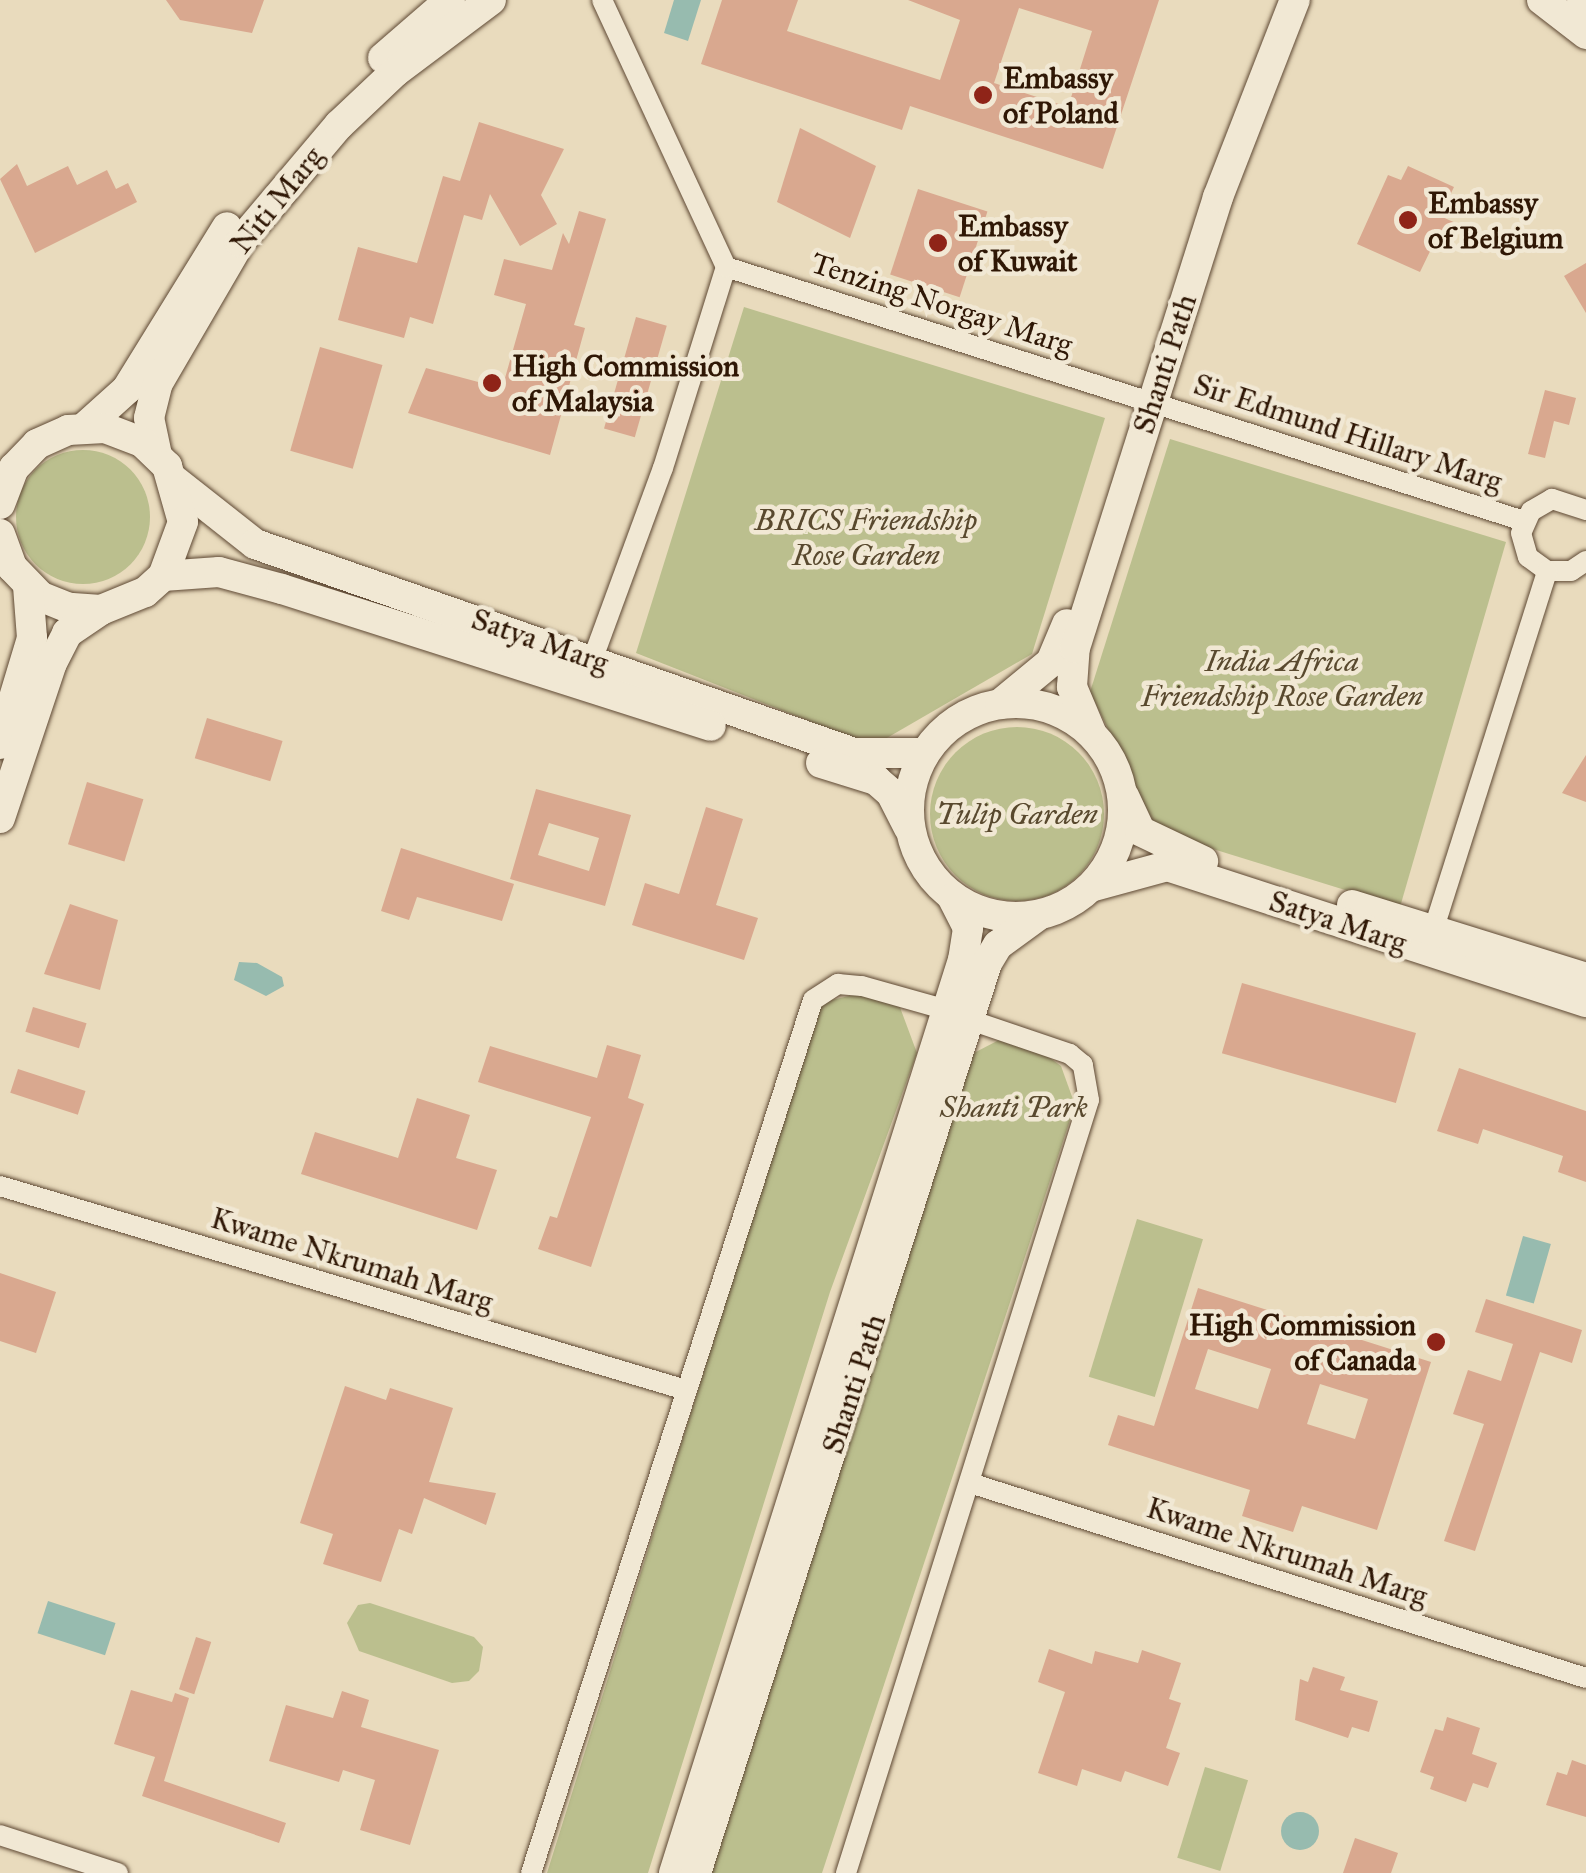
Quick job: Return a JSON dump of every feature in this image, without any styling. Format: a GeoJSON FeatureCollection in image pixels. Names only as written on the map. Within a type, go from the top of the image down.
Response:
{"type":"FeatureCollection","features":[{"type":"Feature","properties":{"kind":"main road","name":"Niti Marg"},"geometry":{"type":"LineString","coordinates":[[85,427],[127,388],[183,292],[282,158],[450,0]]}},
{"type":"Feature","properties":{"kind":"main road","name":"Niti Marg"},"geometry":{"type":"LineString","coordinates":[[163,576],[183,522],[149,418],[158,384],[240,242],[338,125],[394,72],[491,0]]}},
{"type":"Feature","properties":{"kind":"main road","name":"Shanti Path"},"geometry":{"type":"LineString","coordinates":[[1091,732],[1072,686],[1075,648],[1270,0]]}},
{"type":"Feature","properties":{"kind":"main road","name":"Shanti Path"},"geometry":{"type":"LineString","coordinates":[[1000,704],[1051,662],[1060,645],[1218,197],[1295,0]]}},
{"type":"Feature","properties":{"kind":"main road"},"geometry":{"type":"LineString","coordinates":[[1542,0],[1586,34]]}},
{"type":"Feature","properties":{"kind":"main road"},"geometry":{"type":"LineString","coordinates":[[0,504],[12,457],[52,435],[85,427]]}},
{"type":"Feature","properties":{"kind":"main road","name":"Satya Marg"},"geometry":{"type":"LineString","coordinates":[[85,427],[125,433],[255,544],[594,658],[854,753],[925,752]]}},
{"type":"Feature","properties":{"kind":"main road"},"geometry":{"type":"LineString","coordinates":[[0,534],[28,586],[32,638],[0,744]]}},
{"type":"Feature","properties":{"kind":"main road","name":"Satya Marg"},"geometry":{"type":"LineString","coordinates":[[163,576],[220,572],[282,589],[876,780],[891,792],[909,828]]}},
{"type":"Feature","properties":{"kind":"main road"},"geometry":{"type":"LineString","coordinates":[[0,818],[52,663],[67,634],[101,610],[135,598],[163,576]]}},
{"type":"Feature","properties":{"kind":"main road"},"geometry":{"type":"LineString","coordinates":[[28,586],[54,603],[101,610]]}},
{"type":"Feature","properties":{"kind":"main road"},"geometry":{"type":"LineString","coordinates":[[1000,704],[1049,707],[1091,732],[1122,788],[1119,842],[1090,888],[1038,915],[994,915],[954,898],[933,878],[909,828],[910,788],[925,752],[949,725],[1000,704]]}},
{"type":"Feature","properties":{"kind":"main road","name":"Satya Marg"},"geometry":{"type":"LineString","coordinates":[[1122,788],[1140,830],[1158,843],[1586,978]]}},
{"type":"Feature","properties":{"kind":"main road","name":"Satya Marg"},"geometry":{"type":"LineString","coordinates":[[1090,888],[1167,866],[1586,1002]]}},
{"type":"Feature","properties":{"kind":"main road","name":"Shanti Path"},"geometry":{"type":"LineString","coordinates":[[696,1873],[960,1016],[967,940],[954,898]]}},
{"type":"Feature","properties":{"kind":"main road","name":"Shanti Path"},"geometry":{"type":"LineString","coordinates":[[674,1873],[960,1016],[992,953],[1038,915]]}},
{"type":"Feature","properties":{"kind":"street"},"geometry":{"type":"LineString","coordinates":[[594,658],[664,468],[726,267],[602,0]]}},
{"type":"Feature","properties":{"kind":"street","name":"Tenzing Norgay Marg"},"geometry":{"type":"LineString","coordinates":[[726,267],[1147,400]]}},
{"type":"Feature","properties":{"kind":"street","name":"Sir Edmund Hillary Marg"},"geometry":{"type":"LineString","coordinates":[[1147,400],[1524,521]]}},
{"type":"Feature","properties":{"kind":"street"},"geometry":{"type":"LineString","coordinates":[[1586,510],[1552,499],[1524,521],[1528,556],[1547,571],[1572,571],[1586,561]]}},
{"type":"Feature","properties":{"kind":"street"},"geometry":{"type":"LineString","coordinates":[[1434,928],[1547,571]]}},
{"type":"Feature","properties":{"kind":"street"},"geometry":{"type":"LineString","coordinates":[[532,1873],[813,1000],[838,984],[862,986],[1070,1054],[1084,1064],[1090,1100],[846,1873]]}},
{"type":"Feature","properties":{"kind":"street","name":"Kwame Nkrumah Marg"},"geometry":{"type":"LineString","coordinates":[[0,1186],[686,1390]]}},
{"type":"Feature","properties":{"kind":"street","name":"Kwame Nkrumah Marg"},"geometry":{"type":"LineString","coordinates":[[970,1483],[1586,1678]]}},
{"type":"Feature","properties":{"kind":"street"},"geometry":{"type":"LineString","coordinates":[[0,1835],[118,1873]]}},
{"type":"Feature","properties":{"kind":"green space","name":"BRICS Friendship Rose Garden"},"geometry":{"type":"Polygon","coordinates":[[[744,307],[1105,418],[1032,654],[873,746],[636,653],[744,307]]]}},
{"type":"Feature","properties":{"kind":"green space","name":"India Africa Friendship Rose Garden"},"geometry":{"type":"Polygon","coordinates":[[[1170,439],[1506,542],[1400,907],[1158,832],[1090,692],[1170,439]]]}},
{"type":"Feature","properties":{"kind":"green space"},"geometry":{"type":"Polygon","coordinates":[[[83,450],[109,455],[130,470],[145,491],[150,517],[145,543],[130,564],[109,579],[83,584],[57,579],[36,564],[21,543],[16,517],[21,491],[36,470],[57,455],[83,450]]]}},
{"type":"Feature","properties":{"kind":"green space","name":"Tulip Garden"},"geometry":{"type":"Polygon","coordinates":[[[1017,727],[1050,734],[1078,753],[1097,781],[1104,814],[1097,847],[1078,875],[1050,894],[1017,901],[984,894],[956,875],[937,847],[930,814],[937,781],[956,753],[984,734],[1017,727]]]}},
{"type":"Feature","properties":{"kind":"green space","name":"Shanti Park"},"geometry":{"type":"Polygon","coordinates":[[[870,991],[898,1002],[917,1053],[830,1292],[648,1873],[547,1873],[819,1003],[870,991]]]}},
{"type":"Feature","properties":{"kind":"green space","name":"Shanti Park"},"geometry":{"type":"Polygon","coordinates":[[[999,1040],[1028,1042],[1061,1066],[1075,1105],[822,1873],[709,1873],[970,1055],[999,1040]]]}},
{"type":"Feature","properties":{"kind":"green space"},"geometry":{"type":"Polygon","coordinates":[[[1137,1219],[1203,1239],[1155,1397],[1089,1377],[1137,1219]]]}},
{"type":"Feature","properties":{"kind":"green space"},"geometry":{"type":"Polygon","coordinates":[[[370,1603],[474,1637],[483,1647],[479,1671],[469,1681],[452,1683],[359,1651],[347,1623],[358,1605],[370,1603]]]}},
{"type":"Feature","properties":{"kind":"green space"},"geometry":{"type":"Polygon","coordinates":[[[1205,1767],[1248,1780],[1220,1871],[1177,1858],[1205,1767]]]}},
{"type":"Feature","properties":{"kind":"water"},"geometry":{"type":"Polygon","coordinates":[[[674,0],[701,0],[688,41],[664,33],[674,0]]]}},
{"type":"Feature","properties":{"kind":"water"},"geometry":{"type":"Polygon","coordinates":[[[239,962],[257,963],[282,977],[284,986],[266,996],[234,980],[239,962]]]}},
{"type":"Feature","properties":{"kind":"water"},"geometry":{"type":"Polygon","coordinates":[[[1523,1236],[1551,1244],[1534,1304],[1506,1296],[1523,1236]]]}},
{"type":"Feature","properties":{"kind":"water"},"geometry":{"type":"Polygon","coordinates":[[[48,1601],[116,1623],[105,1655],[37,1633],[48,1601]]]}},
{"type":"Feature","properties":{"kind":"water"},"geometry":{"type":"Polygon","coordinates":[[[1300,1812],[1314,1817],[1319,1831],[1314,1845],[1300,1850],[1286,1845],[1281,1831],[1286,1817],[1300,1812]]]}},
{"type":"Feature","properties":{"kind":"building"},"geometry":{"type":"Polygon","coordinates":[[[166,0],[264,0],[252,33],[180,20],[166,0]]]}},
{"type":"Feature","properties":{"kind":"building"},"geometry":{"type":"Polygon","coordinates":[[[722,0],[798,0],[787,31],[940,80],[960,20],[908,0],[1159,0],[1103,169],[910,106],[902,130],[701,64],[722,0]],[[1019,8],[994,83],[1068,107],[1092,31],[1019,8]]]}},
{"type":"Feature","properties":{"kind":"building"},"geometry":{"type":"Polygon","coordinates":[[[479,122],[564,149],[541,195],[557,224],[520,246],[490,194],[482,220],[464,215],[433,324],[410,317],[404,338],[338,320],[358,247],[417,263],[443,176],[460,181],[479,122]]]}},
{"type":"Feature","properties":{"kind":"building"},"geometry":{"type":"Polygon","coordinates":[[[800,128],[876,166],[850,238],[777,202],[800,128]]]}},
{"type":"Feature","properties":{"kind":"building"},"geometry":{"type":"Polygon","coordinates":[[[17,164],[27,186],[68,166],[77,185],[107,170],[116,189],[128,183],[137,202],[35,253],[0,179],[17,164]]]}},
{"type":"Feature","properties":{"kind":"building","name":"Embassy of Belgium"},"geometry":{"type":"Polygon","coordinates":[[[1408,166],[1454,187],[1440,216],[1458,224],[1449,244],[1436,239],[1420,272],[1357,244],[1388,175],[1401,180],[1408,166]]]}},
{"type":"Feature","properties":{"kind":"building","name":"Embassy of Kuwait"},"geometry":{"type":"Polygon","coordinates":[[[918,189],[987,212],[960,297],[890,275],[918,189]]]}},
{"type":"Feature","properties":{"kind":"building","name":"High Commission of Malaysia"},"geometry":{"type":"Polygon","coordinates":[[[579,211],[606,219],[574,325],[585,328],[550,455],[408,413],[426,368],[482,383],[486,373],[505,378],[526,304],[494,295],[504,259],[552,270],[563,233],[569,244],[579,211]]]}},
{"type":"Feature","properties":{"kind":"building"},"geometry":{"type":"Polygon","coordinates":[[[1586,263],[1586,313],[1564,276],[1586,263]]]}},
{"type":"Feature","properties":{"kind":"building"},"geometry":{"type":"Polygon","coordinates":[[[636,317],[667,326],[635,437],[604,429],[636,317]]]}},
{"type":"Feature","properties":{"kind":"building"},"geometry":{"type":"Polygon","coordinates":[[[320,347],[382,365],[353,469],[290,451],[320,347]]]}},
{"type":"Feature","properties":{"kind":"building"},"geometry":{"type":"Polygon","coordinates":[[[1545,390],[1576,398],[1569,425],[1554,421],[1545,458],[1528,454],[1545,390]]]}},
{"type":"Feature","properties":{"kind":"building"},"geometry":{"type":"Polygon","coordinates":[[[207,718],[283,741],[270,781],[195,758],[207,718]]]}},
{"type":"Feature","properties":{"kind":"building"},"geometry":{"type":"Polygon","coordinates":[[[1586,755],[1586,802],[1562,793],[1586,755]]]}},
{"type":"Feature","properties":{"kind":"building"},"geometry":{"type":"Polygon","coordinates":[[[87,782],[143,799],[124,861],[68,844],[87,782]]]}},
{"type":"Feature","properties":{"kind":"building"},"geometry":{"type":"Polygon","coordinates":[[[536,789],[631,815],[605,906],[510,879],[536,789]],[[549,823],[538,855],[589,871],[599,838],[549,823]]]}},
{"type":"Feature","properties":{"kind":"building"},"geometry":{"type":"Polygon","coordinates":[[[706,807],[743,819],[716,905],[758,918],[744,960],[632,925],[645,883],[679,894],[706,807]]]}},
{"type":"Feature","properties":{"kind":"building"},"geometry":{"type":"Polygon","coordinates":[[[401,848],[514,884],[502,921],[417,897],[409,920],[381,911],[401,848]]]}},
{"type":"Feature","properties":{"kind":"building"},"geometry":{"type":"Polygon","coordinates":[[[70,904],[118,920],[100,990],[44,974],[70,904]]]}},
{"type":"Feature","properties":{"kind":"building"},"geometry":{"type":"Polygon","coordinates":[[[1242,983],[1416,1033],[1396,1103],[1222,1053],[1242,983]]]}},
{"type":"Feature","properties":{"kind":"building"},"geometry":{"type":"Polygon","coordinates":[[[33,1007],[87,1023],[79,1048],[25,1032],[33,1007]]]}},
{"type":"Feature","properties":{"kind":"building"},"geometry":{"type":"Polygon","coordinates":[[[607,1045],[641,1055],[628,1098],[644,1104],[591,1267],[538,1249],[550,1216],[557,1218],[591,1117],[478,1082],[490,1046],[597,1078],[607,1045]]]}},
{"type":"Feature","properties":{"kind":"building"},"geometry":{"type":"Polygon","coordinates":[[[1459,1068],[1586,1111],[1586,1182],[1558,1172],[1563,1156],[1483,1129],[1478,1144],[1437,1131],[1459,1068]]]}},
{"type":"Feature","properties":{"kind":"building"},"geometry":{"type":"Polygon","coordinates":[[[18,1069],[86,1091],[78,1115],[10,1093],[18,1069]]]}},
{"type":"Feature","properties":{"kind":"building"},"geometry":{"type":"Polygon","coordinates":[[[417,1098],[470,1115],[456,1158],[497,1170],[477,1230],[301,1174],[315,1132],[398,1158],[417,1098]]]}},
{"type":"Feature","properties":{"kind":"building"},"geometry":{"type":"Polygon","coordinates":[[[0,1273],[56,1292],[36,1353],[0,1341],[0,1273]]]}},
{"type":"Feature","properties":{"kind":"building"},"geometry":{"type":"Polygon","coordinates":[[[1198,1288],[1431,1362],[1377,1530],[1302,1506],[1293,1532],[1242,1516],[1250,1490],[1108,1445],[1118,1415],[1154,1426],[1198,1288]],[[1208,1349],[1195,1389],[1258,1409],[1271,1369],[1208,1349]],[[1320,1384],[1307,1424],[1355,1439],[1368,1399],[1320,1384]]]}},
{"type":"Feature","properties":{"kind":"building"},"geometry":{"type":"Polygon","coordinates":[[[1486,1299],[1582,1330],[1572,1363],[1540,1352],[1475,1551],[1444,1541],[1484,1424],[1453,1414],[1468,1370],[1501,1381],[1513,1344],[1475,1332],[1486,1299]]]}},
{"type":"Feature","properties":{"kind":"building"},"geometry":{"type":"Polygon","coordinates":[[[345,1386],[386,1400],[390,1388],[453,1408],[429,1482],[496,1493],[486,1525],[424,1498],[412,1534],[399,1529],[381,1582],[323,1564],[333,1534],[300,1523],[345,1386]]]}},
{"type":"Feature","properties":{"kind":"building"},"geometry":{"type":"Polygon","coordinates":[[[196,1637],[211,1642],[194,1694],[179,1689],[196,1637]]]}},
{"type":"Feature","properties":{"kind":"building"},"geometry":{"type":"Polygon","coordinates":[[[1049,1649],[1092,1664],[1095,1651],[1138,1663],[1142,1650],[1181,1663],[1169,1699],[1181,1703],[1166,1748],[1180,1753],[1168,1786],[1125,1771],[1121,1782],[1082,1769],[1077,1786],[1038,1773],[1065,1692],[1038,1682],[1049,1649]]]}},
{"type":"Feature","properties":{"kind":"building"},"geometry":{"type":"Polygon","coordinates":[[[1313,1667],[1345,1677],[1340,1690],[1378,1701],[1369,1732],[1352,1727],[1348,1738],[1295,1720],[1300,1679],[1308,1682],[1313,1667]]]}},
{"type":"Feature","properties":{"kind":"building"},"geometry":{"type":"Polygon","coordinates":[[[131,1690],[172,1702],[175,1693],[189,1698],[164,1781],[286,1823],[279,1843],[142,1796],[155,1757],[114,1744],[131,1690]]]}},
{"type":"Feature","properties":{"kind":"building"},"geometry":{"type":"Polygon","coordinates":[[[342,1691],[369,1700],[361,1727],[439,1750],[410,1845],[360,1830],[375,1780],[343,1770],[339,1782],[269,1761],[286,1705],[333,1718],[342,1691]]]}},
{"type":"Feature","properties":{"kind":"building"},"geometry":{"type":"Polygon","coordinates":[[[1447,1717],[1480,1728],[1472,1754],[1497,1763],[1488,1788],[1473,1783],[1466,1802],[1430,1789],[1434,1777],[1420,1772],[1435,1729],[1443,1731],[1447,1717]]]}},
{"type":"Feature","properties":{"kind":"building"},"geometry":{"type":"Polygon","coordinates":[[[1572,1760],[1586,1765],[1586,1817],[1546,1805],[1557,1772],[1567,1775],[1572,1760]]]}},
{"type":"Feature","properties":{"kind":"building"},"geometry":{"type":"Polygon","coordinates":[[[1355,1838],[1398,1853],[1391,1873],[1343,1873],[1355,1838]]]}},
{"type":"Feature","properties":{"kind":"place","name":"Embassy of Poland"},"geometry":{"type":"Point","coordinates":[983,95]}},
{"type":"Feature","properties":{"kind":"place","name":"Embassy of Belgium"},"geometry":{"type":"Point","coordinates":[1408,220]}},
{"type":"Feature","properties":{"kind":"place","name":"Embassy of Kuwait"},"geometry":{"type":"Point","coordinates":[938,243]}},
{"type":"Feature","properties":{"kind":"place","name":"High Commission of Malaysia"},"geometry":{"type":"Point","coordinates":[492,383]}},
{"type":"Feature","properties":{"kind":"place","name":"High Commission of Canada"},"geometry":{"type":"Point","coordinates":[1436,1342]}}]}
